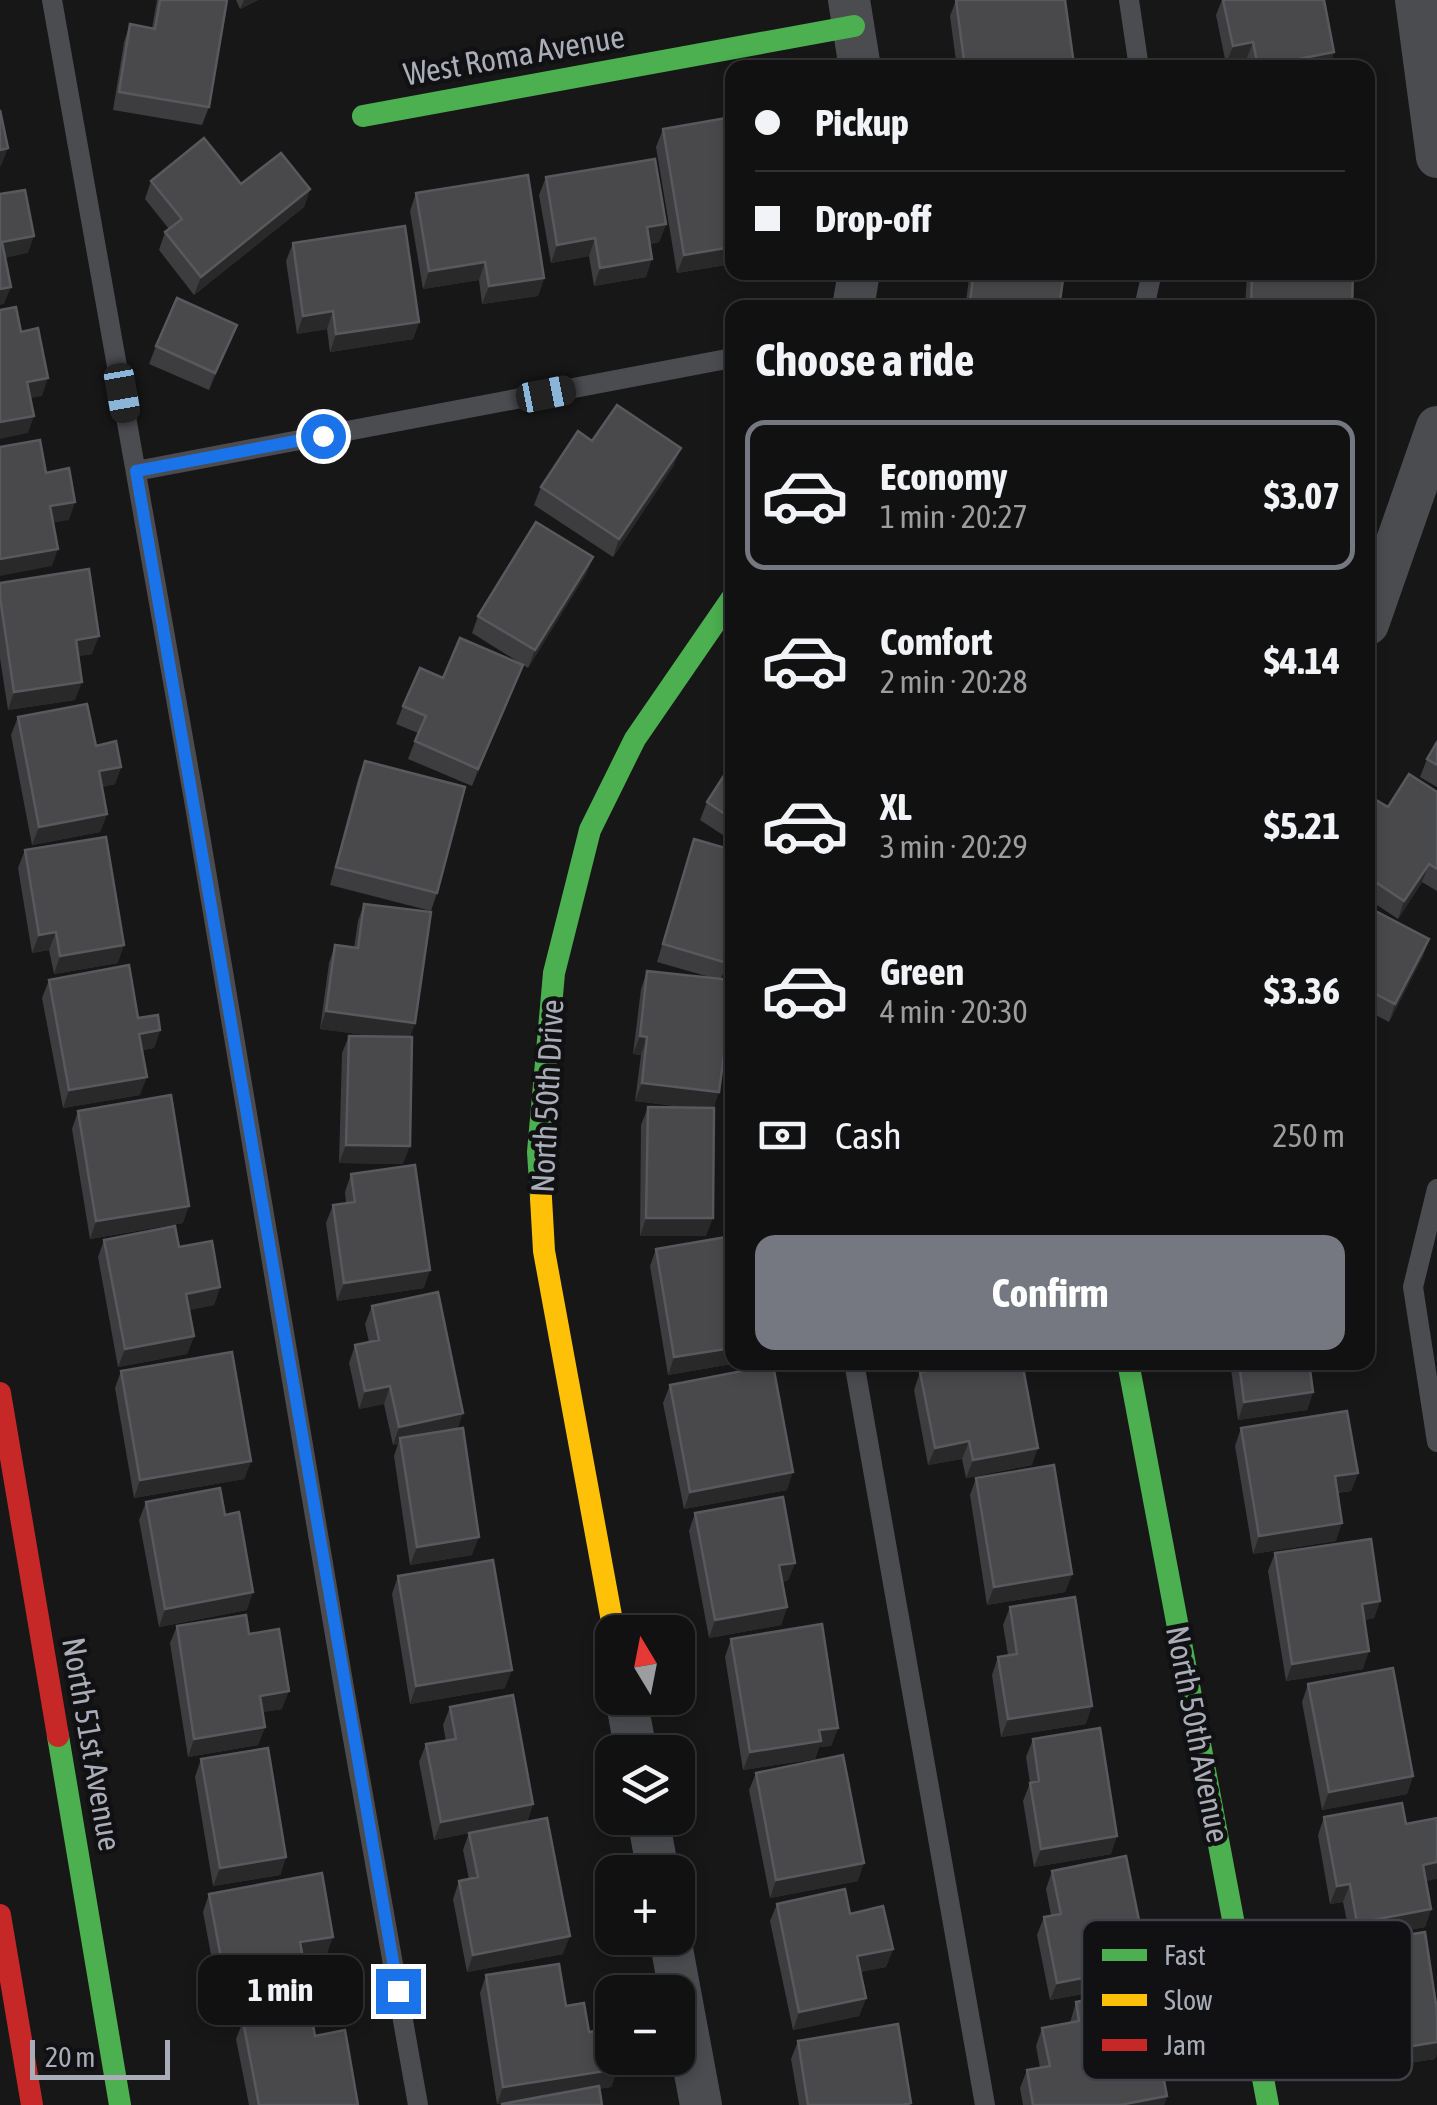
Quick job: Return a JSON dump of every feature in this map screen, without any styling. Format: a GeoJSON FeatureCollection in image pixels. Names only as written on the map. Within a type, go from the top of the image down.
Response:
{"type":"FeatureCollection","features":[{"type":"Feature","properties":{"kind":"street"},"geometry":{"type":"LineString","coordinates":[[1416,0],[1437,157]]}},
{"type":"Feature","properties":{"kind":"street","name":"West Roma Avenue"},"geometry":{"type":"LineString","coordinates":[[363,116],[854,31]]}},
{"type":"Feature","properties":{"kind":"street"},"geometry":{"type":"LineString","coordinates":[[1375,607],[1437,427]]}},
{"type":"Feature","properties":{"kind":"street","name":"North 50th Drive"},"geometry":{"type":"LineString","coordinates":[[611,1615],[544,1251],[538,1152],[554,973],[590,830],[634,739],[725,608]]}},
{"type":"Feature","properties":{"kind":"street","name":"North 50th Avenue"},"geometry":{"type":"LineString","coordinates":[[1130,1370],[1233,1920]]}},
{"type":"Feature","properties":{"kind":"street","name":"North 51st Avenue"},"geometry":{"type":"LineString","coordinates":[[0,1393],[120,2105]]}},
{"type":"Feature","properties":{"kind":"street"},"geometry":{"type":"LineString","coordinates":[[0,1915],[32,2105]]}},
{"type":"Feature","properties":{"kind":"street"},"geometry":{"type":"LineString","coordinates":[[673,1955],[701,2105]]}},
{"type":"Feature","properties":{"kind":"street","name":"North 50th Avenue"},"geometry":{"type":"LineString","coordinates":[[1263,2080],[1268,2105]]}},
{"type":"Feature","properties":{"kind":"lane"},"geometry":{"type":"LineString","coordinates":[[52,0],[418,2105]]}},
{"type":"Feature","properties":{"kind":"lane"},"geometry":{"type":"LineString","coordinates":[[1129,0],[1138,60]]}},
{"type":"Feature","properties":{"kind":"lane"},"geometry":{"type":"LineString","coordinates":[[136,471],[725,359]]}},
{"type":"Feature","properties":{"kind":"lane"},"geometry":{"type":"LineString","coordinates":[[1437,1189],[1414,1287],[1437,1442]]}},
{"type":"Feature","properties":{"kind":"lane"},"geometry":{"type":"LineString","coordinates":[[855,1370],[985,2105]]}},
{"type":"Feature","properties":{"kind":"building"},"geometry":{"type":"Polygon","coordinates":[[[160,0],[227,0],[209,107],[119,92],[130,24],[155,29],[160,0]]]}},
{"type":"Feature","properties":{"kind":"building"},"geometry":{"type":"Polygon","coordinates":[[[956,0],[1065,0],[1073,60],[964,60],[956,0]]]}},
{"type":"Feature","properties":{"kind":"building"},"geometry":{"type":"Polygon","coordinates":[[[1223,0],[1324,0],[1334,52],[1293,60],[1257,60],[1253,42],[1233,46],[1223,0]]]}},
{"type":"Feature","properties":{"kind":"building"},"geometry":{"type":"Polygon","coordinates":[[[0,110],[8,148],[0,150],[0,110]]]}},
{"type":"Feature","properties":{"kind":"building"},"geometry":{"type":"Polygon","coordinates":[[[725,118],[725,248],[684,255],[663,129],[725,118]]]}},
{"type":"Feature","properties":{"kind":"building"},"geometry":{"type":"Polygon","coordinates":[[[204,138],[241,184],[281,153],[310,189],[201,277],[165,232],[182,219],[151,181],[204,138]]]}},
{"type":"Feature","properties":{"kind":"building"},"geometry":{"type":"Polygon","coordinates":[[[655,159],[666,224],[647,227],[652,259],[600,268],[595,238],[557,245],[546,177],[655,159]]]}},
{"type":"Feature","properties":{"kind":"building"},"geometry":{"type":"Polygon","coordinates":[[[528,175],[544,278],[489,286],[485,262],[429,271],[416,193],[528,175]]]}},
{"type":"Feature","properties":{"kind":"building"},"geometry":{"type":"Polygon","coordinates":[[[25,190],[34,236],[2,242],[11,287],[0,289],[0,194],[25,190]]]}},
{"type":"Feature","properties":{"kind":"building"},"geometry":{"type":"Polygon","coordinates":[[[405,226],[419,322],[336,334],[333,311],[303,316],[293,243],[405,226]]]}},
{"type":"Feature","properties":{"kind":"building"},"geometry":{"type":"Polygon","coordinates":[[[973,280],[1063,280],[1060,300],[970,300],[973,280]]]}},
{"type":"Feature","properties":{"kind":"building"},"geometry":{"type":"Polygon","coordinates":[[[1252,280],[1353,280],[1352,300],[1251,300],[1252,280]]]}},
{"type":"Feature","properties":{"kind":"building"},"geometry":{"type":"Polygon","coordinates":[[[177,298],[237,325],[215,373],[156,346],[177,298]]]}},
{"type":"Feature","properties":{"kind":"building"},"geometry":{"type":"Polygon","coordinates":[[[16,307],[21,332],[38,328],[48,378],[27,382],[34,416],[0,422],[0,310],[16,307]]]}},
{"type":"Feature","properties":{"kind":"building"},"geometry":{"type":"Polygon","coordinates":[[[617,405],[681,448],[619,539],[541,487],[578,431],[592,441],[617,405]]]}},
{"type":"Feature","properties":{"kind":"building"},"geometry":{"type":"Polygon","coordinates":[[[40,440],[46,473],[69,468],[75,502],[50,506],[58,549],[0,559],[0,447],[40,440]]]}},
{"type":"Feature","properties":{"kind":"building"},"geometry":{"type":"Polygon","coordinates":[[[536,522],[593,557],[535,650],[478,616],[536,522]]]}},
{"type":"Feature","properties":{"kind":"building"},"geometry":{"type":"Polygon","coordinates":[[[89,569],[99,636],[76,640],[82,682],[14,692],[0,583],[89,569]]]}},
{"type":"Feature","properties":{"kind":"building"},"geometry":{"type":"Polygon","coordinates":[[[460,638],[523,665],[478,769],[415,741],[426,716],[403,706],[420,668],[443,678],[460,638]]]}},
{"type":"Feature","properties":{"kind":"building"},"geometry":{"type":"Polygon","coordinates":[[[87,704],[96,746],[116,741],[121,767],[99,771],[107,814],[39,827],[18,717],[87,704]]]}},
{"type":"Feature","properties":{"kind":"building"},"geometry":{"type":"Polygon","coordinates":[[[1437,742],[1437,765],[1427,759],[1437,742]]]}},
{"type":"Feature","properties":{"kind":"building"},"geometry":{"type":"Polygon","coordinates":[[[365,761],[465,787],[437,893],[336,867],[365,761]]]}},
{"type":"Feature","properties":{"kind":"building"},"geometry":{"type":"Polygon","coordinates":[[[725,774],[725,814],[707,802],[725,774]]]}},
{"type":"Feature","properties":{"kind":"building"},"geometry":{"type":"Polygon","coordinates":[[[1409,774],[1437,792],[1437,869],[1429,864],[1404,901],[1375,882],[1375,802],[1388,807],[1409,774]]]}},
{"type":"Feature","properties":{"kind":"building"},"geometry":{"type":"Polygon","coordinates":[[[106,837],[124,945],[60,956],[56,932],[39,935],[25,850],[106,837]]]}},
{"type":"Feature","properties":{"kind":"building"},"geometry":{"type":"Polygon","coordinates":[[[694,839],[725,848],[725,962],[663,944],[694,839]]]}},
{"type":"Feature","properties":{"kind":"building"},"geometry":{"type":"Polygon","coordinates":[[[364,904],[431,912],[415,1023],[326,1011],[335,945],[358,948],[364,904]]]}},
{"type":"Feature","properties":{"kind":"building"},"geometry":{"type":"Polygon","coordinates":[[[1375,911],[1429,939],[1395,1004],[1375,994],[1375,911]]]}},
{"type":"Feature","properties":{"kind":"building"},"geometry":{"type":"Polygon","coordinates":[[[129,965],[138,1018],[158,1015],[160,1030],[139,1034],[147,1077],[69,1090],[49,980],[129,965]]]}},
{"type":"Feature","properties":{"kind":"building"},"geometry":{"type":"Polygon","coordinates":[[[647,971],[725,979],[725,1047],[719,1092],[642,1083],[647,1037],[640,1036],[647,971]]]}},
{"type":"Feature","properties":{"kind":"building"},"geometry":{"type":"Polygon","coordinates":[[[349,1036],[412,1037],[410,1146],[346,1145],[349,1036]]]}},
{"type":"Feature","properties":{"kind":"building"},"geometry":{"type":"Polygon","coordinates":[[[171,1095],[189,1206],[96,1221],[78,1111],[171,1095]]]}},
{"type":"Feature","properties":{"kind":"building"},"geometry":{"type":"Polygon","coordinates":[[[648,1107],[714,1108],[713,1218],[646,1218],[648,1107]]]}},
{"type":"Feature","properties":{"kind":"building"},"geometry":{"type":"Polygon","coordinates":[[[415,1165],[430,1270],[344,1283],[333,1205],[355,1202],[351,1174],[415,1165]]]}},
{"type":"Feature","properties":{"kind":"building"},"geometry":{"type":"Polygon","coordinates":[[[175,1226],[179,1247],[212,1241],[220,1287],[186,1294],[194,1336],[125,1349],[104,1240],[175,1226]]]}},
{"type":"Feature","properties":{"kind":"building"},"geometry":{"type":"Polygon","coordinates":[[[725,1237],[725,1349],[674,1357],[656,1249],[725,1237]]]}},
{"type":"Feature","properties":{"kind":"building"},"geometry":{"type":"Polygon","coordinates":[[[438,1292],[463,1413],[399,1427],[390,1386],[365,1391],[355,1345],[379,1340],[372,1306],[438,1292]]]}},
{"type":"Feature","properties":{"kind":"building"},"geometry":{"type":"Polygon","coordinates":[[[232,1352],[251,1461],[140,1480],[121,1371],[232,1352]]]}},
{"type":"Feature","properties":{"kind":"building"},"geometry":{"type":"Polygon","coordinates":[[[747,1370],[774,1370],[793,1472],[690,1492],[670,1385],[747,1370]]]}},
{"type":"Feature","properties":{"kind":"building"},"geometry":{"type":"Polygon","coordinates":[[[1023,1370],[1038,1448],[973,1460],[969,1441],[935,1448],[920,1372],[1023,1370]]]}},
{"type":"Feature","properties":{"kind":"building"},"geometry":{"type":"Polygon","coordinates":[[[1240,1370],[1310,1370],[1313,1392],[1244,1402],[1240,1370]]]}},
{"type":"Feature","properties":{"kind":"building"},"geometry":{"type":"Polygon","coordinates":[[[1347,1411],[1358,1473],[1335,1476],[1342,1523],[1259,1536],[1241,1428],[1347,1411]]]}},
{"type":"Feature","properties":{"kind":"building"},"geometry":{"type":"Polygon","coordinates":[[[463,1428],[479,1537],[417,1547],[400,1438],[463,1428]]]}},
{"type":"Feature","properties":{"kind":"building"},"geometry":{"type":"Polygon","coordinates":[[[1054,1465],[1072,1574],[994,1587],[976,1478],[1054,1465]]]}},
{"type":"Feature","properties":{"kind":"building"},"geometry":{"type":"Polygon","coordinates":[[[220,1488],[225,1515],[239,1512],[253,1592],[165,1609],[146,1502],[220,1488]]]}},
{"type":"Feature","properties":{"kind":"building"},"geometry":{"type":"Polygon","coordinates":[[[783,1497],[795,1563],[779,1565],[787,1607],[715,1620],[695,1513],[783,1497]]]}},
{"type":"Feature","properties":{"kind":"building"},"geometry":{"type":"Polygon","coordinates":[[[1371,1539],[1380,1601],[1362,1604],[1369,1651],[1292,1664],[1275,1553],[1371,1539]]]}},
{"type":"Feature","properties":{"kind":"building"},"geometry":{"type":"Polygon","coordinates":[[[493,1560],[512,1670],[416,1686],[398,1576],[493,1560]]]}},
{"type":"Feature","properties":{"kind":"building"},"geometry":{"type":"Polygon","coordinates":[[[1075,1597],[1092,1706],[1008,1719],[998,1657],[1017,1654],[1010,1607],[1075,1597]]]}},
{"type":"Feature","properties":{"kind":"building"},"geometry":{"type":"Polygon","coordinates":[[[246,1615],[249,1634],[279,1629],[289,1691],[260,1696],[265,1727],[194,1739],[177,1626],[246,1615]]]}},
{"type":"Feature","properties":{"kind":"building"},"geometry":{"type":"Polygon","coordinates":[[[822,1624],[838,1728],[819,1730],[821,1741],[750,1752],[731,1639],[822,1624]]]}},
{"type":"Feature","properties":{"kind":"building"},"geometry":{"type":"Polygon","coordinates":[[[1393,1668],[1413,1776],[1329,1792],[1308,1684],[1393,1668]]]}},
{"type":"Feature","properties":{"kind":"building"},"geometry":{"type":"Polygon","coordinates":[[[513,1695],[533,1804],[441,1822],[426,1744],[456,1739],[450,1707],[513,1695]]]}},
{"type":"Feature","properties":{"kind":"building"},"geometry":{"type":"Polygon","coordinates":[[[1100,1728],[1117,1836],[1041,1849],[1030,1783],[1039,1781],[1033,1739],[1100,1728]]]}},
{"type":"Feature","properties":{"kind":"building"},"geometry":{"type":"Polygon","coordinates":[[[268,1748],[286,1857],[220,1868],[201,1759],[268,1748]]]}},
{"type":"Feature","properties":{"kind":"building"},"geometry":{"type":"Polygon","coordinates":[[[843,1755],[864,1863],[776,1880],[756,1773],[843,1755]]]}},
{"type":"Feature","properties":{"kind":"building"},"geometry":{"type":"Polygon","coordinates":[[[1402,1803],[1406,1824],[1437,1818],[1437,1862],[1423,1865],[1431,1909],[1356,1920],[1350,1884],[1337,1886],[1324,1817],[1402,1803]]]}},
{"type":"Feature","properties":{"kind":"building"},"geometry":{"type":"Polygon","coordinates":[[[547,1818],[570,1936],[473,1955],[459,1881],[478,1877],[469,1833],[547,1818]]]}},
{"type":"Feature","properties":{"kind":"building"},"geometry":{"type":"Polygon","coordinates":[[[1126,1856],[1139,1920],[1082,1920],[1082,1978],[1057,1983],[1044,1917],[1061,1914],[1052,1871],[1126,1856]]]}},
{"type":"Feature","properties":{"kind":"building"},"geometry":{"type":"Polygon","coordinates":[[[322,1873],[333,1937],[300,1942],[308,1986],[229,2000],[209,1894],[322,1873]]]}},
{"type":"Feature","properties":{"kind":"building"},"geometry":{"type":"Polygon","coordinates":[[[845,1889],[850,1914],[883,1906],[893,1949],[857,1956],[866,1998],[799,2012],[777,1904],[845,1889]]]}},
{"type":"Feature","properties":{"kind":"building"},"geometry":{"type":"Polygon","coordinates":[[[1425,1932],[1437,2011],[1437,2042],[1412,2046],[1412,1934],[1425,1932]]]}},
{"type":"Feature","properties":{"kind":"building"},"geometry":{"type":"Polygon","coordinates":[[[559,1964],[566,2006],[584,2003],[589,2032],[595,2031],[595,2073],[503,2087],[486,1975],[559,1964]]]}},
{"type":"Feature","properties":{"kind":"building"},"geometry":{"type":"Polygon","coordinates":[[[1082,2001],[1082,2080],[1164,2080],[1167,2096],[1120,2105],[1033,2105],[1027,2070],[1050,2066],[1042,2028],[1079,2021],[1076,2002],[1082,2001]]]}},
{"type":"Feature","properties":{"kind":"building"},"geometry":{"type":"Polygon","coordinates":[[[310,2008],[315,2036],[345,2030],[358,2105],[259,2105],[243,2021],[310,2008]]]}},
{"type":"Feature","properties":{"kind":"building"},"geometry":{"type":"Polygon","coordinates":[[[898,2024],[911,2103],[808,2105],[798,2041],[898,2024]]]}},
{"type":"Feature","properties":{"kind":"building"},"geometry":{"type":"Polygon","coordinates":[[[599,2086],[602,2105],[502,2105],[502,2104],[599,2086]]]}},
{"type":"Feature","properties":{"kind":"traffic: fast"},"geometry":{"type":"LineString","coordinates":[[363,116],[854,26]]}},
{"type":"Feature","properties":{"kind":"traffic: fast"},"geometry":{"type":"LineString","coordinates":[[541,1198],[538,1152],[554,973],[590,830],[635,739],[725,608]]}},
{"type":"Feature","properties":{"kind":"traffic: fast"},"geometry":{"type":"LineString","coordinates":[[1130,1370],[1233,1920]]}},
{"type":"Feature","properties":{"kind":"traffic: fast"},"geometry":{"type":"LineString","coordinates":[[58,1736],[120,2105]]}},
{"type":"Feature","properties":{"kind":"traffic: fast"},"geometry":{"type":"LineString","coordinates":[[1263,2080],[1268,2105]]}},
{"type":"Feature","properties":{"kind":"traffic: slow"},"geometry":{"type":"LineString","coordinates":[[541,1198],[544,1251],[611,1615]]}},
{"type":"Feature","properties":{"kind":"traffic: jam"},"geometry":{"type":"LineString","coordinates":[[0,1393],[58,1736]]}},
{"type":"Feature","properties":{"kind":"traffic: jam"},"geometry":{"type":"LineString","coordinates":[[0,1915],[32,2105]]}},
{"type":"Feature","properties":{"kind":"route"},"geometry":{"type":"LineString","coordinates":[[323,436],[136,471],[398,1991]]}}]}
